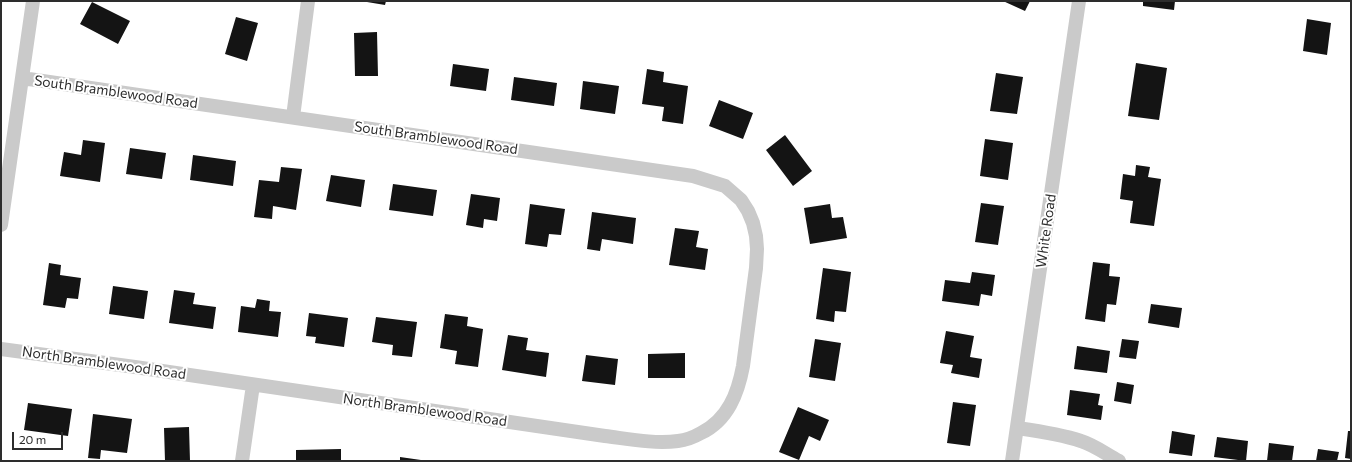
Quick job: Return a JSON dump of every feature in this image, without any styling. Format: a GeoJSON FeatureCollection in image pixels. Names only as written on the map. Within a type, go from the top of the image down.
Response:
{"type":"FeatureCollection","features":[{"type":"Feature","properties":{"kind":"street"},"geometry":{"type":"LineString","coordinates":[[1,225],[33,1]]}},
{"type":"Feature","properties":{"kind":"street"},"geometry":{"type":"LineString","coordinates":[[293,117],[308,1]]}},
{"type":"Feature","properties":{"kind":"street","name":"White Road"},"geometry":{"type":"LineString","coordinates":[[1012,461],[1079,1]]}},
{"type":"Feature","properties":{"kind":"street","name":"South Bramblewood Road"},"geometry":{"type":"LineString","coordinates":[[22,78],[693,176],[725,186],[741,200],[748,211],[753,223],[757,249],[752,302]]}},
{"type":"Feature","properties":{"kind":"street","name":"North Bramblewood Road"},"geometry":{"type":"LineString","coordinates":[[1,349],[135,367],[605,436],[654,442],[679,441],[691,438],[707,430],[717,422],[732,403],[742,372],[752,302]]}},
{"type":"Feature","properties":{"kind":"street"},"geometry":{"type":"LineString","coordinates":[[242,461],[253,385]]}},
{"type":"Feature","properties":{"kind":"street"},"geometry":{"type":"LineString","coordinates":[[1017,428],[1044,432],[1080,441],[1091,445],[1119,461]]}},
{"type":"Feature","properties":{"kind":"building"},"geometry":{"type":"Polygon","coordinates":[[[361,1],[386,1],[385,5],[361,1]]]}},
{"type":"Feature","properties":{"kind":"building"},"geometry":{"type":"Polygon","coordinates":[[[1003,1],[1030,1],[1025,11],[1003,1]]]}},
{"type":"Feature","properties":{"kind":"building"},"geometry":{"type":"Polygon","coordinates":[[[1143,1],[1175,1],[1174,10],[1143,6],[1143,1]]]}},
{"type":"Feature","properties":{"kind":"building"},"geometry":{"type":"Polygon","coordinates":[[[92,2],[130,21],[118,44],[80,24],[92,2]]]}},
{"type":"Feature","properties":{"kind":"building"},"geometry":{"type":"Polygon","coordinates":[[[236,17],[258,23],[247,61],[225,54],[236,17]]]}},
{"type":"Feature","properties":{"kind":"building"},"geometry":{"type":"Polygon","coordinates":[[[1307,19],[1331,23],[1327,55],[1303,51],[1307,19]]]}},
{"type":"Feature","properties":{"kind":"building"},"geometry":{"type":"Polygon","coordinates":[[[377,32],[378,76],[355,76],[354,33],[377,32]]]}},
{"type":"Feature","properties":{"kind":"building"},"geometry":{"type":"Polygon","coordinates":[[[1136,63],[1167,68],[1159,120],[1128,116],[1136,63]]]}},
{"type":"Feature","properties":{"kind":"building"},"geometry":{"type":"Polygon","coordinates":[[[453,64],[489,69],[486,91],[450,86],[453,64]]]}},
{"type":"Feature","properties":{"kind":"building"},"geometry":{"type":"Polygon","coordinates":[[[647,69],[664,72],[663,82],[688,86],[683,124],[662,121],[664,107],[642,104],[647,69]]]}},
{"type":"Feature","properties":{"kind":"building"},"geometry":{"type":"Polygon","coordinates":[[[996,73],[1023,77],[1017,114],[990,111],[996,73]]]}},
{"type":"Feature","properties":{"kind":"building"},"geometry":{"type":"Polygon","coordinates":[[[514,77],[557,83],[554,106],[511,100],[514,77]]]}},
{"type":"Feature","properties":{"kind":"building"},"geometry":{"type":"Polygon","coordinates":[[[583,81],[619,86],[615,114],[580,109],[583,81]]]}},
{"type":"Feature","properties":{"kind":"building"},"geometry":{"type":"Polygon","coordinates":[[[719,100],[753,113],[743,139],[709,126],[719,100]]]}},
{"type":"Feature","properties":{"kind":"building"},"geometry":{"type":"Polygon","coordinates":[[[785,135],[812,171],[793,186],[766,150],[785,135]]]}},
{"type":"Feature","properties":{"kind":"building"},"geometry":{"type":"Polygon","coordinates":[[[985,139],[1013,143],[1008,180],[980,176],[985,139]]]}},
{"type":"Feature","properties":{"kind":"building"},"geometry":{"type":"Polygon","coordinates":[[[83,140],[105,143],[100,182],[60,176],[64,152],[81,155],[83,140]]]}},
{"type":"Feature","properties":{"kind":"building"},"geometry":{"type":"Polygon","coordinates":[[[130,148],[166,153],[162,179],[126,174],[130,148]]]}},
{"type":"Feature","properties":{"kind":"building"},"geometry":{"type":"Polygon","coordinates":[[[193,155],[236,161],[233,186],[190,180],[193,155]]]}},
{"type":"Feature","properties":{"kind":"building"},"geometry":{"type":"Polygon","coordinates":[[[1136,165],[1150,167],[1148,177],[1161,179],[1154,226],[1130,223],[1133,201],[1120,199],[1123,174],[1135,176],[1136,165]]]}},
{"type":"Feature","properties":{"kind":"building"},"geometry":{"type":"Polygon","coordinates":[[[281,167],[302,169],[296,210],[273,206],[272,219],[254,217],[259,180],[279,182],[281,167]]]}},
{"type":"Feature","properties":{"kind":"building"},"geometry":{"type":"Polygon","coordinates":[[[331,175],[365,180],[361,207],[326,201],[331,175]]]}},
{"type":"Feature","properties":{"kind":"building"},"geometry":{"type":"Polygon","coordinates":[[[393,184],[437,190],[433,216],[389,210],[393,184]]]}},
{"type":"Feature","properties":{"kind":"building"},"geometry":{"type":"Polygon","coordinates":[[[471,194],[500,198],[497,221],[484,219],[483,228],[466,225],[471,194]]]}},
{"type":"Feature","properties":{"kind":"building"},"geometry":{"type":"Polygon","coordinates":[[[981,203],[1004,206],[998,245],[975,242],[981,203]]]}},
{"type":"Feature","properties":{"kind":"building"},"geometry":{"type":"Polygon","coordinates":[[[530,204],[565,209],[561,235],[549,234],[547,247],[525,244],[530,204]]]}},
{"type":"Feature","properties":{"kind":"building"},"geometry":{"type":"Polygon","coordinates":[[[830,204],[832,218],[843,217],[847,238],[810,244],[804,208],[830,204]]]}},
{"type":"Feature","properties":{"kind":"building"},"geometry":{"type":"Polygon","coordinates":[[[592,212],[636,218],[633,244],[602,239],[600,251],[587,249],[592,212]]]}},
{"type":"Feature","properties":{"kind":"building"},"geometry":{"type":"Polygon","coordinates":[[[675,228],[699,231],[696,247],[708,249],[705,270],[669,265],[675,228]]]}},
{"type":"Feature","properties":{"kind":"building"},"geometry":{"type":"Polygon","coordinates":[[[1093,262],[1110,264],[1109,276],[1120,277],[1116,305],[1107,304],[1105,322],[1085,319],[1093,262]]]}},
{"type":"Feature","properties":{"kind":"building"},"geometry":{"type":"Polygon","coordinates":[[[49,263],[61,265],[60,275],[81,278],[78,299],[67,298],[65,308],[43,305],[49,263]]]}},
{"type":"Feature","properties":{"kind":"building"},"geometry":{"type":"Polygon","coordinates":[[[823,268],[851,272],[846,312],[835,311],[834,322],[816,319],[823,268]]]}},
{"type":"Feature","properties":{"kind":"building"},"geometry":{"type":"Polygon","coordinates":[[[972,272],[995,275],[992,296],[981,294],[979,306],[942,301],[945,280],[970,283],[972,272]]]}},
{"type":"Feature","properties":{"kind":"building"},"geometry":{"type":"Polygon","coordinates":[[[113,286],[148,291],[144,319],[109,314],[113,286]]]}},
{"type":"Feature","properties":{"kind":"building"},"geometry":{"type":"Polygon","coordinates":[[[174,290],[195,293],[193,304],[216,307],[213,329],[169,323],[174,290]]]}},
{"type":"Feature","properties":{"kind":"building"},"geometry":{"type":"Polygon","coordinates":[[[257,299],[270,301],[269,311],[281,312],[278,337],[238,332],[241,306],[255,308],[257,299]]]}},
{"type":"Feature","properties":{"kind":"building"},"geometry":{"type":"Polygon","coordinates":[[[1151,304],[1182,308],[1179,328],[1148,323],[1151,304]]]}},
{"type":"Feature","properties":{"kind":"building"},"geometry":{"type":"Polygon","coordinates":[[[309,313],[348,318],[344,347],[315,343],[316,337],[306,336],[309,313]]]}},
{"type":"Feature","properties":{"kind":"building"},"geometry":{"type":"Polygon","coordinates":[[[445,314],[468,317],[467,326],[483,329],[478,367],[455,364],[457,351],[440,348],[445,314]]]}},
{"type":"Feature","properties":{"kind":"building"},"geometry":{"type":"Polygon","coordinates":[[[376,317],[417,322],[412,357],[392,355],[393,345],[372,342],[376,317]]]}},
{"type":"Feature","properties":{"kind":"building"},"geometry":{"type":"Polygon","coordinates":[[[946,331],[974,336],[970,357],[982,359],[979,378],[951,373],[953,365],[940,363],[946,331]]]}},
{"type":"Feature","properties":{"kind":"building"},"geometry":{"type":"Polygon","coordinates":[[[508,335],[528,338],[526,350],[549,353],[546,377],[502,370],[508,335]]]}},
{"type":"Feature","properties":{"kind":"building"},"geometry":{"type":"Polygon","coordinates":[[[815,339],[841,343],[835,381],[809,377],[815,339]]]}},
{"type":"Feature","properties":{"kind":"building"},"geometry":{"type":"Polygon","coordinates":[[[1122,339],[1139,341],[1136,359],[1119,357],[1122,339]]]}},
{"type":"Feature","properties":{"kind":"building"},"geometry":{"type":"Polygon","coordinates":[[[1077,346],[1110,351],[1107,373],[1074,369],[1077,346]]]}},
{"type":"Feature","properties":{"kind":"building"},"geometry":{"type":"Polygon","coordinates":[[[685,353],[685,378],[648,378],[648,354],[685,353]]]}},
{"type":"Feature","properties":{"kind":"building"},"geometry":{"type":"Polygon","coordinates":[[[586,355],[618,359],[615,385],[582,381],[586,355]]]}},
{"type":"Feature","properties":{"kind":"building"},"geometry":{"type":"Polygon","coordinates":[[[1117,382],[1134,385],[1131,404],[1114,401],[1117,382]]]}},
{"type":"Feature","properties":{"kind":"building"},"geometry":{"type":"Polygon","coordinates":[[[1070,390],[1100,394],[1098,405],[1103,406],[1101,420],[1067,415],[1070,390]]]}},
{"type":"Feature","properties":{"kind":"building"},"geometry":{"type":"Polygon","coordinates":[[[953,402],[976,405],[970,446],[947,443],[953,402]]]}},
{"type":"Feature","properties":{"kind":"building"},"geometry":{"type":"Polygon","coordinates":[[[28,403],[72,409],[68,436],[24,430],[28,403]]]}},
{"type":"Feature","properties":{"kind":"building"},"geometry":{"type":"Polygon","coordinates":[[[798,407],[829,420],[820,441],[809,436],[799,460],[779,452],[798,407]]]}},
{"type":"Feature","properties":{"kind":"building"},"geometry":{"type":"Polygon","coordinates":[[[93,414],[132,419],[127,453],[101,450],[100,459],[88,458],[93,414]]]}},
{"type":"Feature","properties":{"kind":"building"},"geometry":{"type":"Polygon","coordinates":[[[189,427],[190,461],[165,461],[164,428],[189,427]]]}},
{"type":"Feature","properties":{"kind":"building"},"geometry":{"type":"Polygon","coordinates":[[[1172,431],[1195,435],[1192,456],[1169,453],[1172,431]]]}},
{"type":"Feature","properties":{"kind":"building"},"geometry":{"type":"Polygon","coordinates":[[[1348,431],[1351,431],[1351,459],[1345,458],[1348,431]]]}},
{"type":"Feature","properties":{"kind":"building"},"geometry":{"type":"Polygon","coordinates":[[[1217,437],[1248,441],[1246,461],[1214,457],[1217,437]]]}},
{"type":"Feature","properties":{"kind":"building"},"geometry":{"type":"Polygon","coordinates":[[[1269,443],[1294,446],[1292,461],[1267,461],[1269,443]]]}},
{"type":"Feature","properties":{"kind":"building"},"geometry":{"type":"Polygon","coordinates":[[[341,449],[341,461],[296,461],[296,450],[341,449]]]}},
{"type":"Feature","properties":{"kind":"building"},"geometry":{"type":"Polygon","coordinates":[[[1318,449],[1339,452],[1337,461],[1316,461],[1318,449]]]}},
{"type":"Feature","properties":{"kind":"building"},"geometry":{"type":"Polygon","coordinates":[[[400,457],[421,460],[421,461],[400,461],[400,457]]]}}]}
